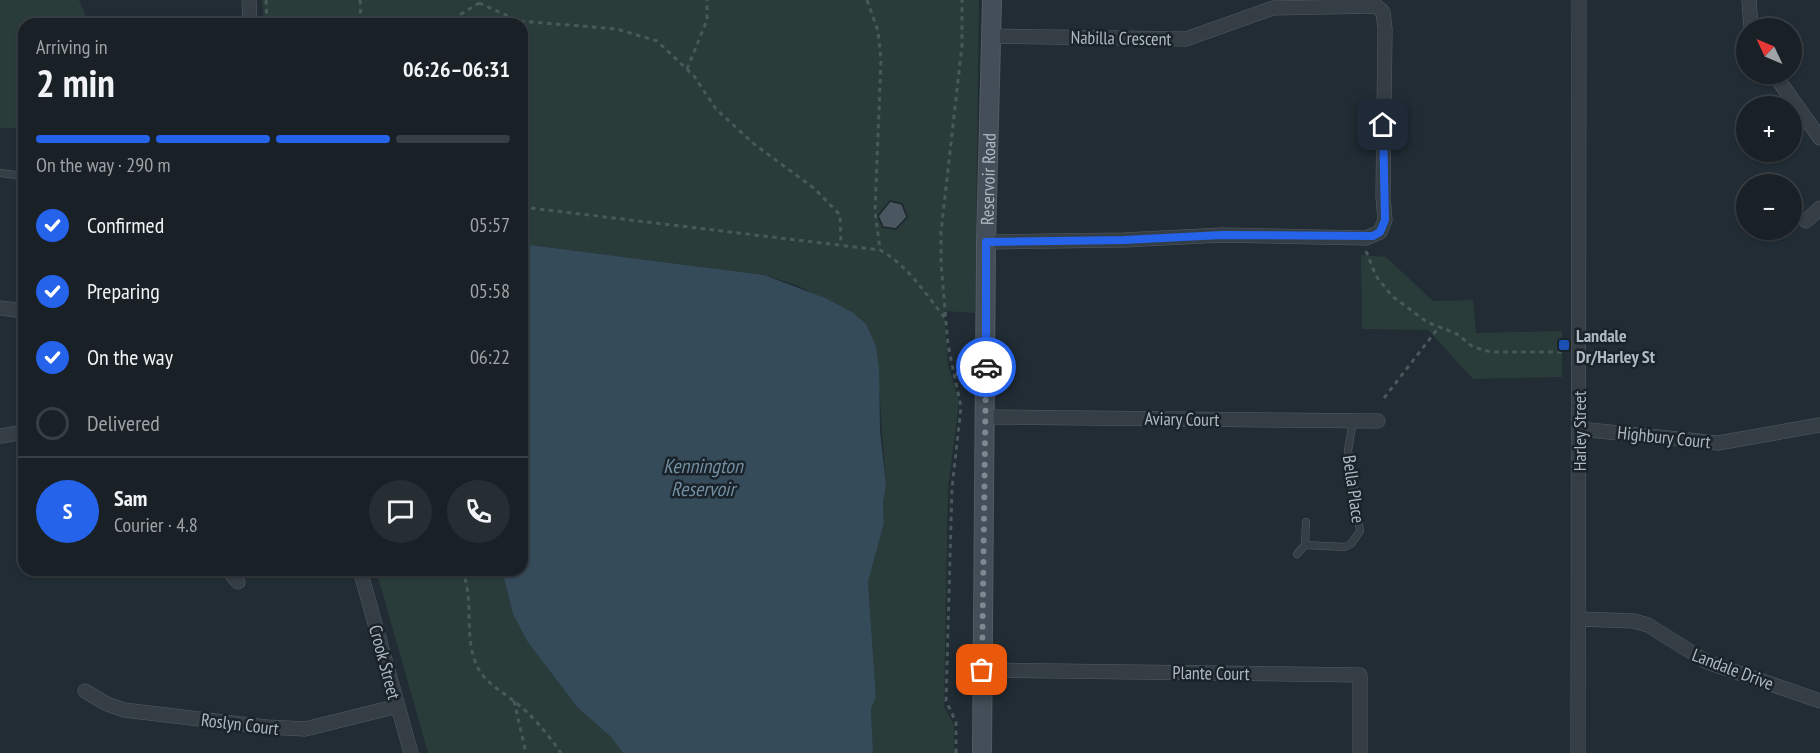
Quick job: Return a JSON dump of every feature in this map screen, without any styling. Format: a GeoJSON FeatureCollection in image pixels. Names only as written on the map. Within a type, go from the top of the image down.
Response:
{"type":"FeatureCollection","features":[{"type":"Feature","properties":{"kind":"main road","name":"Reservoir Road"},"geometry":{"type":"LineString","coordinates":[[987,0],[990,36]]}},
{"type":"Feature","properties":{"kind":"main road","name":"Reservoir Road"},"geometry":{"type":"LineString","coordinates":[[982,753],[986,242],[992,0]]}},
{"type":"Feature","properties":{"kind":"street"},"geometry":{"type":"LineString","coordinates":[[249,0],[250,18]]}},
{"type":"Feature","properties":{"kind":"street","name":"Harley Street"},"geometry":{"type":"LineString","coordinates":[[1578,753],[1579,0]]}},
{"type":"Feature","properties":{"kind":"street"},"geometry":{"type":"LineString","coordinates":[[1749,0],[1750,18]]}},
{"type":"Feature","properties":{"kind":"street","name":"Nabilla Crescent"},"geometry":{"type":"LineString","coordinates":[[990,36],[1186,39],[1273,8],[1371,4],[1380,8],[1383,12],[1385,29],[1383,197],[1385,220],[1380,232],[1366,238]]}},
{"type":"Feature","properties":{"kind":"street"},"geometry":{"type":"LineString","coordinates":[[1781,84],[1820,138]]}},
{"type":"Feature","properties":{"kind":"street"},"geometry":{"type":"LineString","coordinates":[[1806,220],[1820,208]]}},
{"type":"Feature","properties":{"kind":"street"},"geometry":{"type":"LineString","coordinates":[[986,242],[1124,240],[1222,235],[1366,238]]}},
{"type":"Feature","properties":{"kind":"street"},"geometry":{"type":"LineString","coordinates":[[0,308],[18,310]]}},
{"type":"Feature","properties":{"kind":"street","name":"Aviary Court"},"geometry":{"type":"LineString","coordinates":[[985,417],[1378,422]]}},
{"type":"Feature","properties":{"kind":"street","name":"Highbury Court"},"geometry":{"type":"LineString","coordinates":[[1579,429],[1718,443],[1820,425]]}},
{"type":"Feature","properties":{"kind":"street"},"geometry":{"type":"LineString","coordinates":[[0,436],[18,433]]}},
{"type":"Feature","properties":{"kind":"street"},"geometry":{"type":"LineString","coordinates":[[233,576],[238,582]]}},
{"type":"Feature","properties":{"kind":"street","name":"Crook Street"},"geometry":{"type":"LineString","coordinates":[[362,576],[411,753]]}},
{"type":"Feature","properties":{"kind":"street","name":"Landale Drive"},"geometry":{"type":"LineString","coordinates":[[1579,619],[1634,621],[1648,625],[1707,662],[1820,701]]}},
{"type":"Feature","properties":{"kind":"street","name":"Plante Court"},"geometry":{"type":"LineString","coordinates":[[982,670],[1360,675],[1360,753]]}},
{"type":"Feature","properties":{"kind":"street","name":"Roslyn Court"},"geometry":{"type":"LineString","coordinates":[[85,692],[106,704],[124,710],[287,729],[322,726],[398,706]]}},
{"type":"Feature","properties":{"kind":"lane"},"geometry":{"type":"LineString","coordinates":[[0,173],[18,175]]}},
{"type":"Feature","properties":{"kind":"lane","name":"Bella Place"},"geometry":{"type":"LineString","coordinates":[[1305,545],[1345,547],[1351,544],[1360,531],[1348,450],[1353,421]]}},
{"type":"Feature","properties":{"kind":"lane"},"geometry":{"type":"LineString","coordinates":[[1297,554],[1305,545],[1305,522]]}},
{"type":"Feature","properties":{"kind":"path"},"geometry":{"type":"LineString","coordinates":[[266,0],[267,18]]}},
{"type":"Feature","properties":{"kind":"path"},"geometry":{"type":"LineString","coordinates":[[360,0],[361,18]]}},
{"type":"Feature","properties":{"kind":"path"},"geometry":{"type":"LineString","coordinates":[[687,69],[707,20],[707,0]]}},
{"type":"Feature","properties":{"kind":"path"},"geometry":{"type":"LineString","coordinates":[[867,0],[878,31],[881,60],[875,211],[880,250]]}},
{"type":"Feature","properties":{"kind":"path"},"geometry":{"type":"LineString","coordinates":[[956,753],[956,722],[946,700],[952,488],[962,407],[951,363],[941,263],[941,232],[962,45],[962,0]]}},
{"type":"Feature","properties":{"kind":"path"},"geometry":{"type":"LineString","coordinates":[[454,18],[478,1],[513,18]]}},
{"type":"Feature","properties":{"kind":"path"},"geometry":{"type":"LineString","coordinates":[[528,22],[617,29],[657,41],[694,76],[716,109],[754,144],[815,189],[840,215],[841,244]]}},
{"type":"Feature","properties":{"kind":"path"},"geometry":{"type":"LineString","coordinates":[[528,208],[880,250],[894,258],[911,274],[947,321]]}},
{"type":"Feature","properties":{"kind":"path"},"geometry":{"type":"LineString","coordinates":[[1366,238],[1371,266],[1392,296],[1439,327],[1457,334],[1481,350],[1579,352]]}},
{"type":"Feature","properties":{"kind":"path"},"geometry":{"type":"LineString","coordinates":[[1384,398],[1439,327]]}},
{"type":"Feature","properties":{"kind":"path"},"geometry":{"type":"LineString","coordinates":[[464,576],[468,592],[474,660],[488,682],[514,701],[550,738],[561,753]]}},
{"type":"Feature","properties":{"kind":"path"},"geometry":{"type":"LineString","coordinates":[[514,701],[526,753]]}},
{"type":"Feature","properties":{"kind":"green space"},"geometry":{"type":"Polygon","coordinates":[[[0,0],[79,0],[86,18],[18,18],[18,128],[0,128],[0,0]]]}},
{"type":"Feature","properties":{"kind":"green space"},"geometry":{"type":"Polygon","coordinates":[[[262,0],[979,0],[975,313],[944,311],[948,364],[958,398],[948,489],[944,706],[954,725],[954,753],[873,753],[871,709],[876,697],[868,582],[884,523],[883,503],[886,485],[876,346],[852,312],[796,285],[764,275],[528,245],[528,18],[264,18],[262,0]]]}},
{"type":"Feature","properties":{"kind":"green space"},"geometry":{"type":"Polygon","coordinates":[[[1361,255],[1386,257],[1433,301],[1473,300],[1476,333],[1562,331],[1562,377],[1473,379],[1428,330],[1362,329],[1361,255]]]}},
{"type":"Feature","properties":{"kind":"green space"},"geometry":{"type":"Polygon","coordinates":[[[378,576],[504,576],[513,614],[527,641],[577,707],[611,737],[623,753],[428,753],[378,576]]]}},
{"type":"Feature","properties":{"kind":"water","name":"Kennington Reservoir"},"geometry":{"type":"Polygon","coordinates":[[[528,245],[764,275],[825,298],[852,312],[866,324],[876,346],[879,368],[880,431],[886,485],[883,503],[884,523],[868,582],[876,697],[871,709],[873,753],[623,753],[611,737],[577,707],[527,641],[513,614],[504,576],[528,576],[528,245]]]}},
{"type":"Feature","properties":{"kind":"building"},"geometry":{"type":"Polygon","coordinates":[[[890,201],[902,204],[907,217],[896,229],[883,227],[878,216],[890,201]]]}},
{"type":"Feature","properties":{"kind":"way so far"},"geometry":{"type":"LineString","coordinates":[[982,670],[986,367]]}},
{"type":"Feature","properties":{"kind":"place","name":"Landale Dr/Harley St"},"geometry":{"type":"Point","coordinates":[1564,345]}},
{"type":"Feature","properties":{"kind":"route"},"geometry":{"type":"LineString","coordinates":[[986,367],[986,242],[1124,240],[1222,235],[1366,238],[1373,236],[1380,232],[1385,220],[1383,125]]}}]}
